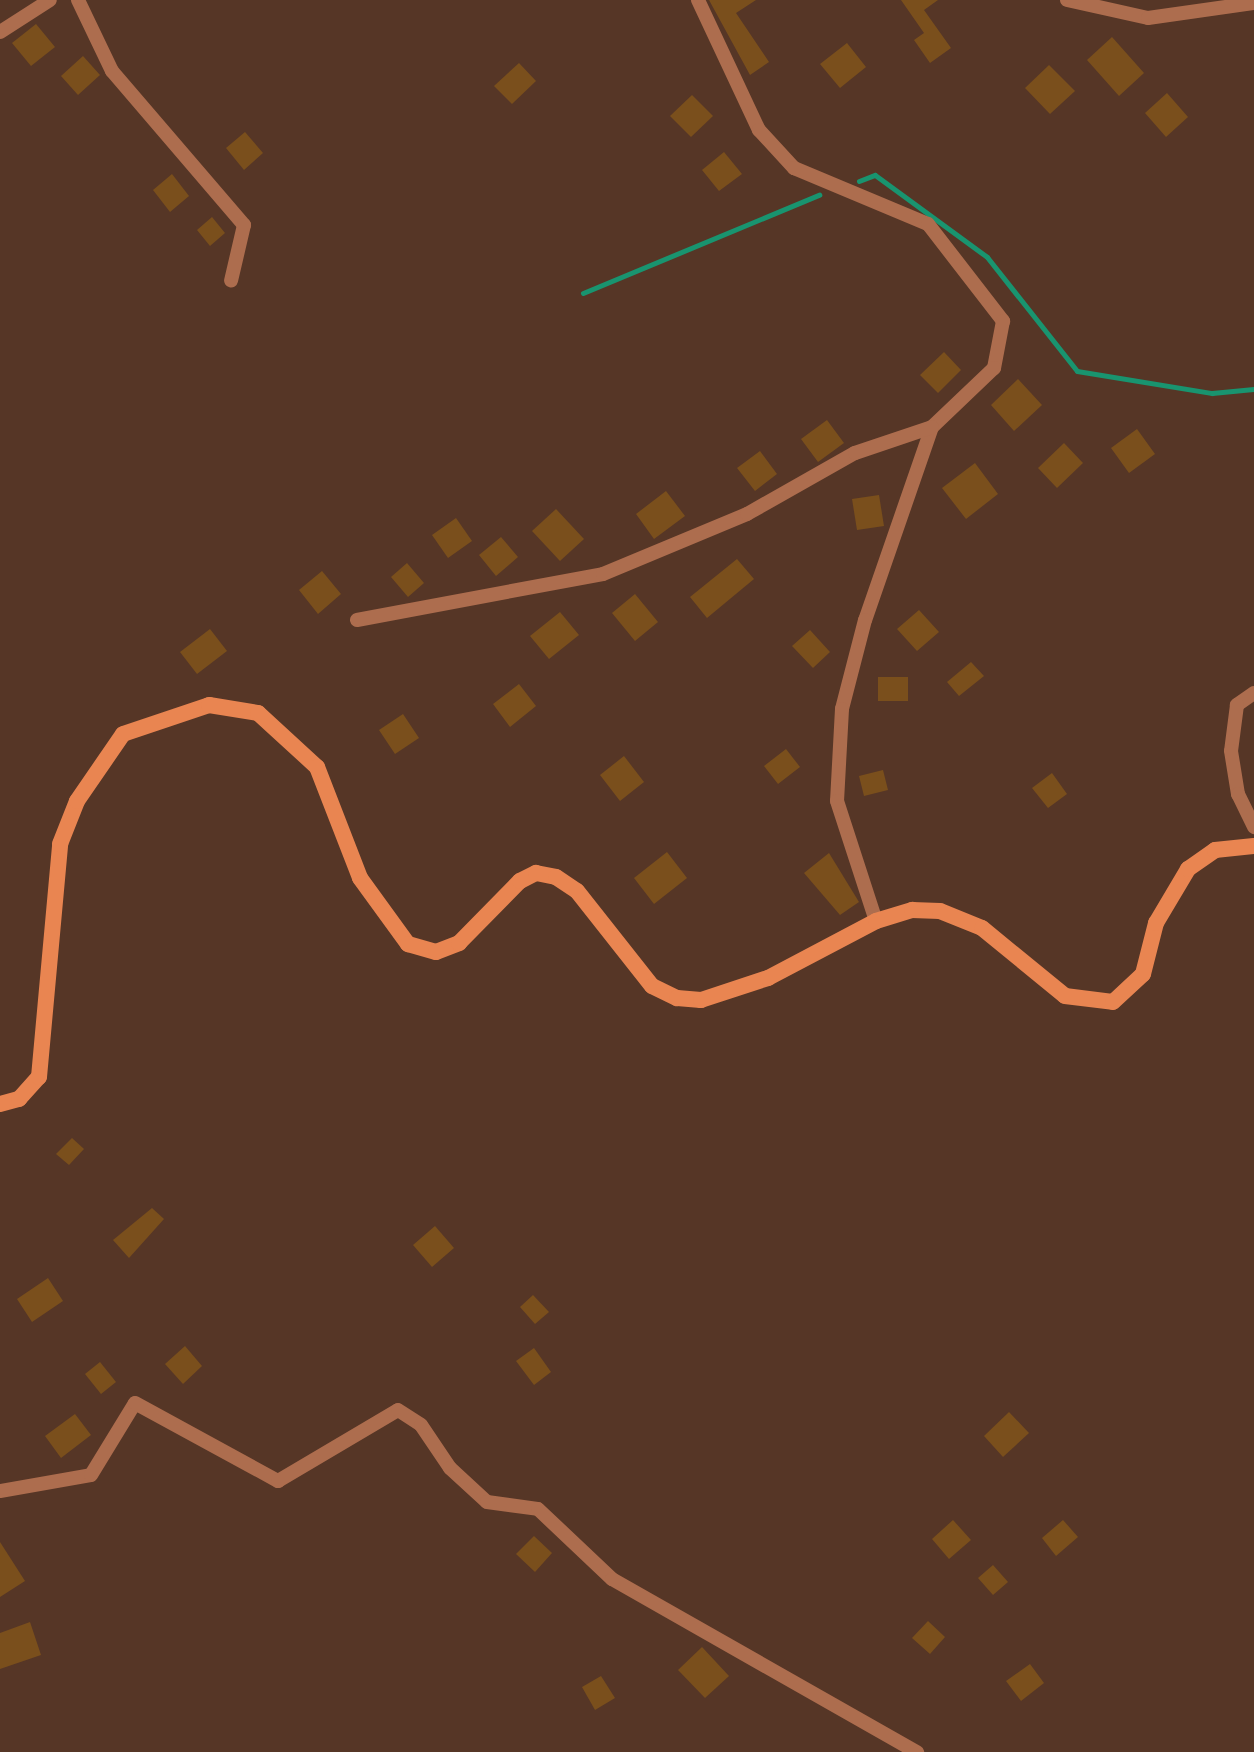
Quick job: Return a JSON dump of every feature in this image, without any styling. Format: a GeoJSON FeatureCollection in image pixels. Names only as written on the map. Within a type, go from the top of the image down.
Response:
{"type":"FeatureCollection","features":[{"type":"Feature","properties":{"kind":"main road"},"geometry":{"type":"LineString","coordinates":[[0,1104],[19,1099],[39,1077],[60,844],[77,801],[123,734],[209,705],[258,713],[317,767],[360,878],[408,944],[436,952],[459,943],[498,897],[536,873],[577,891],[652,986],[701,1000],[768,978],[876,921],[940,911],[982,928],[1065,996],[1113,1002],[1143,974],[1168,893],[1188,869],[1215,850],[1254,846]]}},
{"type":"Feature","properties":{"kind":"street"},"geometry":{"type":"LineString","coordinates":[[0,32],[50,0]]}},
{"type":"Feature","properties":{"kind":"street"},"geometry":{"type":"LineString","coordinates":[[78,0],[112,71],[244,225],[231,281]]}},
{"type":"Feature","properties":{"kind":"street"},"geometry":{"type":"LineString","coordinates":[[357,620],[603,574],[747,514],[855,453],[932,427],[994,368],[1003,321],[928,224],[794,168],[759,130],[698,0]]}},
{"type":"Feature","properties":{"kind":"street"},"geometry":{"type":"LineString","coordinates":[[1067,0],[1148,18],[1254,3]]}},
{"type":"Feature","properties":{"kind":"street"},"geometry":{"type":"LineString","coordinates":[[876,921],[837,801],[842,709],[865,620],[932,427]]}},
{"type":"Feature","properties":{"kind":"street"},"geometry":{"type":"LineString","coordinates":[[1254,693],[1237,705],[1231,751],[1238,794],[1254,827]]}},
{"type":"Feature","properties":{"kind":"street"},"geometry":{"type":"LineString","coordinates":[[0,1491],[91,1475],[135,1403],[278,1481],[398,1410],[421,1425],[450,1468],[487,1502],[538,1509],[612,1579],[917,1752]]}},
{"type":"Feature","properties":{"kind":"building"},"geometry":{"type":"Polygon","coordinates":[[[709,0],[756,0],[736,13],[769,62],[750,75],[709,0]]]}},
{"type":"Feature","properties":{"kind":"building"},"geometry":{"type":"Polygon","coordinates":[[[901,0],[938,0],[924,10],[951,48],[930,63],[914,40],[924,33],[901,0]]]}},
{"type":"Feature","properties":{"kind":"building"},"geometry":{"type":"Polygon","coordinates":[[[36,24],[55,47],[31,66],[12,43],[36,24]]]}},
{"type":"Feature","properties":{"kind":"building"},"geometry":{"type":"Polygon","coordinates":[[[1112,37],[1144,73],[1119,96],[1087,60],[1112,37]]]}},
{"type":"Feature","properties":{"kind":"building"},"geometry":{"type":"Polygon","coordinates":[[[847,43],[866,67],[840,88],[820,64],[847,43]]]}},
{"type":"Feature","properties":{"kind":"building"},"geometry":{"type":"Polygon","coordinates":[[[83,56],[100,75],[78,95],[61,76],[83,56]]]}},
{"type":"Feature","properties":{"kind":"building"},"geometry":{"type":"Polygon","coordinates":[[[519,63],[536,81],[512,104],[494,86],[519,63]]]}},
{"type":"Feature","properties":{"kind":"building"},"geometry":{"type":"Polygon","coordinates":[[[1049,65],[1075,91],[1050,114],[1025,88],[1049,65]]]}},
{"type":"Feature","properties":{"kind":"building"},"geometry":{"type":"Polygon","coordinates":[[[1167,93],[1188,117],[1166,137],[1145,113],[1167,93]]]}},
{"type":"Feature","properties":{"kind":"building"},"geometry":{"type":"Polygon","coordinates":[[[692,95],[713,116],[691,137],[670,116],[692,95]]]}},
{"type":"Feature","properties":{"kind":"building"},"geometry":{"type":"Polygon","coordinates":[[[245,132],[263,153],[244,170],[226,148],[245,132]]]}},
{"type":"Feature","properties":{"kind":"building"},"geometry":{"type":"Polygon","coordinates":[[[724,152],[742,174],[719,191],[702,170],[724,152]]]}},
{"type":"Feature","properties":{"kind":"building"},"geometry":{"type":"Polygon","coordinates":[[[172,174],[189,196],[170,212],[153,190],[172,174]]]}},
{"type":"Feature","properties":{"kind":"building"},"geometry":{"type":"Polygon","coordinates":[[[212,217],[225,233],[210,246],[197,230],[212,217]]]}},
{"type":"Feature","properties":{"kind":"building"},"geometry":{"type":"Polygon","coordinates":[[[944,352],[961,370],[938,393],[920,375],[944,352]]]}},
{"type":"Feature","properties":{"kind":"building"},"geometry":{"type":"Polygon","coordinates":[[[1018,379],[1042,405],[1014,431],[991,405],[1018,379]]]}},
{"type":"Feature","properties":{"kind":"building"},"geometry":{"type":"Polygon","coordinates":[[[827,420],[844,443],[818,462],[801,439],[827,420]]]}},
{"type":"Feature","properties":{"kind":"building"},"geometry":{"type":"Polygon","coordinates":[[[1137,429],[1155,454],[1129,473],[1111,448],[1137,429]]]}},
{"type":"Feature","properties":{"kind":"building"},"geometry":{"type":"Polygon","coordinates":[[[1064,443],[1083,463],[1057,488],[1038,468],[1064,443]]]}},
{"type":"Feature","properties":{"kind":"building"},"geometry":{"type":"Polygon","coordinates":[[[760,451],[777,474],[755,491],[737,468],[760,451]]]}},
{"type":"Feature","properties":{"kind":"building"},"geometry":{"type":"Polygon","coordinates":[[[975,463],[998,494],[966,519],[942,488],[975,463]]]}},
{"type":"Feature","properties":{"kind":"building"},"geometry":{"type":"Polygon","coordinates":[[[666,491],[685,516],[654,539],[636,514],[666,491]]]}},
{"type":"Feature","properties":{"kind":"building"},"geometry":{"type":"Polygon","coordinates":[[[879,495],[884,526],[857,530],[852,499],[879,495]]]}},
{"type":"Feature","properties":{"kind":"building"},"geometry":{"type":"Polygon","coordinates":[[[556,509],[584,539],[560,561],[532,531],[556,509]]]}},
{"type":"Feature","properties":{"kind":"building"},"geometry":{"type":"Polygon","coordinates":[[[456,518],[472,541],[448,558],[432,535],[456,518]]]}},
{"type":"Feature","properties":{"kind":"building"},"geometry":{"type":"Polygon","coordinates":[[[501,537],[518,557],[496,576],[479,555],[501,537]]]}},
{"type":"Feature","properties":{"kind":"building"},"geometry":{"type":"Polygon","coordinates":[[[737,559],[754,579],[707,618],[690,597],[737,559]]]}},
{"type":"Feature","properties":{"kind":"building"},"geometry":{"type":"Polygon","coordinates":[[[407,563],[424,583],[408,597],[391,577],[407,563]]]}},
{"type":"Feature","properties":{"kind":"building"},"geometry":{"type":"Polygon","coordinates":[[[322,571],[341,594],[318,614],[299,590],[322,571]]]}},
{"type":"Feature","properties":{"kind":"building"},"geometry":{"type":"Polygon","coordinates":[[[635,594],[658,622],[635,641],[612,613],[635,594]]]}},
{"type":"Feature","properties":{"kind":"building"},"geometry":{"type":"Polygon","coordinates":[[[919,610],[939,632],[917,651],[897,629],[919,610]]]}},
{"type":"Feature","properties":{"kind":"building"},"geometry":{"type":"Polygon","coordinates":[[[560,612],[579,635],[549,659],[530,636],[560,612]]]}},
{"type":"Feature","properties":{"kind":"building"},"geometry":{"type":"Polygon","coordinates":[[[210,629],[227,651],[197,674],[180,652],[210,629]]]}},
{"type":"Feature","properties":{"kind":"building"},"geometry":{"type":"Polygon","coordinates":[[[810,630],[830,652],[813,668],[792,646],[810,630]]]}},
{"type":"Feature","properties":{"kind":"building"},"geometry":{"type":"Polygon","coordinates":[[[971,662],[984,676],[959,696],[947,682],[971,662]]]}},
{"type":"Feature","properties":{"kind":"building"},"geometry":{"type":"Polygon","coordinates":[[[878,677],[908,677],[908,701],[878,701],[878,677]]]}},
{"type":"Feature","properties":{"kind":"building"},"geometry":{"type":"Polygon","coordinates":[[[519,684],[536,706],[510,727],[493,704],[519,684]]]}},
{"type":"Feature","properties":{"kind":"building"},"geometry":{"type":"Polygon","coordinates":[[[403,714],[419,738],[395,754],[379,730],[403,714]]]}},
{"type":"Feature","properties":{"kind":"building"},"geometry":{"type":"Polygon","coordinates":[[[786,749],[800,767],[778,784],[764,766],[786,749]]]}},
{"type":"Feature","properties":{"kind":"building"},"geometry":{"type":"Polygon","coordinates":[[[624,756],[644,782],[620,801],[600,775],[624,756]]]}},
{"type":"Feature","properties":{"kind":"building"},"geometry":{"type":"Polygon","coordinates":[[[883,770],[888,790],[864,796],[859,776],[883,770]]]}},
{"type":"Feature","properties":{"kind":"building"},"geometry":{"type":"Polygon","coordinates":[[[1052,773],[1067,794],[1048,808],[1032,788],[1052,773]]]}},
{"type":"Feature","properties":{"kind":"building"},"geometry":{"type":"Polygon","coordinates":[[[667,852],[687,878],[654,904],[634,878],[667,852]]]}},
{"type":"Feature","properties":{"kind":"building"},"geometry":{"type":"Polygon","coordinates":[[[829,853],[859,902],[840,915],[804,873],[829,853]]]}},
{"type":"Feature","properties":{"kind":"building"},"geometry":{"type":"Polygon","coordinates":[[[72,1138],[84,1149],[69,1165],[56,1154],[72,1138]]]}},
{"type":"Feature","properties":{"kind":"building"},"geometry":{"type":"Polygon","coordinates":[[[152,1208],[164,1219],[129,1258],[113,1240],[152,1208]]]}},
{"type":"Feature","properties":{"kind":"building"},"geometry":{"type":"Polygon","coordinates":[[[435,1226],[454,1248],[432,1267],[413,1245],[435,1226]]]}},
{"type":"Feature","properties":{"kind":"building"},"geometry":{"type":"Polygon","coordinates":[[[48,1278],[63,1301],[32,1322],[17,1299],[48,1278]]]}},
{"type":"Feature","properties":{"kind":"building"},"geometry":{"type":"Polygon","coordinates":[[[533,1295],[549,1312],[535,1324],[520,1307],[533,1295]]]}},
{"type":"Feature","properties":{"kind":"building"},"geometry":{"type":"Polygon","coordinates":[[[185,1346],[202,1366],[183,1384],[165,1364],[185,1346]]]}},
{"type":"Feature","properties":{"kind":"building"},"geometry":{"type":"Polygon","coordinates":[[[534,1348],[551,1372],[534,1385],[516,1361],[534,1348]]]}},
{"type":"Feature","properties":{"kind":"building"},"geometry":{"type":"Polygon","coordinates":[[[100,1362],[116,1382],[101,1394],[85,1374],[100,1362]]]}},
{"type":"Feature","properties":{"kind":"building"},"geometry":{"type":"Polygon","coordinates":[[[1009,1412],[1029,1433],[1003,1457],[984,1436],[1009,1412]]]}},
{"type":"Feature","properties":{"kind":"building"},"geometry":{"type":"Polygon","coordinates":[[[75,1414],[91,1435],[61,1458],[45,1436],[75,1414]]]}},
{"type":"Feature","properties":{"kind":"building"},"geometry":{"type":"Polygon","coordinates":[[[953,1520],[971,1540],[949,1559],[932,1539],[953,1520]]]}},
{"type":"Feature","properties":{"kind":"building"},"geometry":{"type":"Polygon","coordinates":[[[1063,1520],[1078,1537],[1056,1556],[1042,1538],[1063,1520]]]}},
{"type":"Feature","properties":{"kind":"building"},"geometry":{"type":"Polygon","coordinates":[[[534,1536],[552,1553],[535,1572],[516,1554],[534,1536]]]}},
{"type":"Feature","properties":{"kind":"building"},"geometry":{"type":"Polygon","coordinates":[[[0,1542],[25,1581],[0,1597],[0,1542]]]}},
{"type":"Feature","properties":{"kind":"building"},"geometry":{"type":"Polygon","coordinates":[[[993,1565],[1008,1582],[993,1595],[978,1578],[993,1565]]]}},
{"type":"Feature","properties":{"kind":"building"},"geometry":{"type":"Polygon","coordinates":[[[928,1621],[945,1637],[930,1654],[912,1638],[928,1621]]]}},
{"type":"Feature","properties":{"kind":"building"},"geometry":{"type":"Polygon","coordinates":[[[30,1622],[41,1655],[0,1669],[0,1633],[30,1622]]]}},
{"type":"Feature","properties":{"kind":"building"},"geometry":{"type":"Polygon","coordinates":[[[702,1647],[729,1676],[705,1698],[678,1670],[702,1647]]]}},
{"type":"Feature","properties":{"kind":"building"},"geometry":{"type":"Polygon","coordinates":[[[1030,1664],[1044,1683],[1021,1701],[1006,1681],[1030,1664]]]}},
{"type":"Feature","properties":{"kind":"building"},"geometry":{"type":"Polygon","coordinates":[[[601,1676],[615,1698],[595,1710],[582,1687],[601,1676]]]}},
{"type":"Feature","properties":{"kind":"waterway"},"geometry":{"type":"LineString","coordinates":[[859,181],[875,175],[987,257],[1077,371],[1212,393],[1254,389]]}},
{"type":"Feature","properties":{"kind":"waterway"},"geometry":{"type":"LineString","coordinates":[[583,293],[819,195]]}}]}
